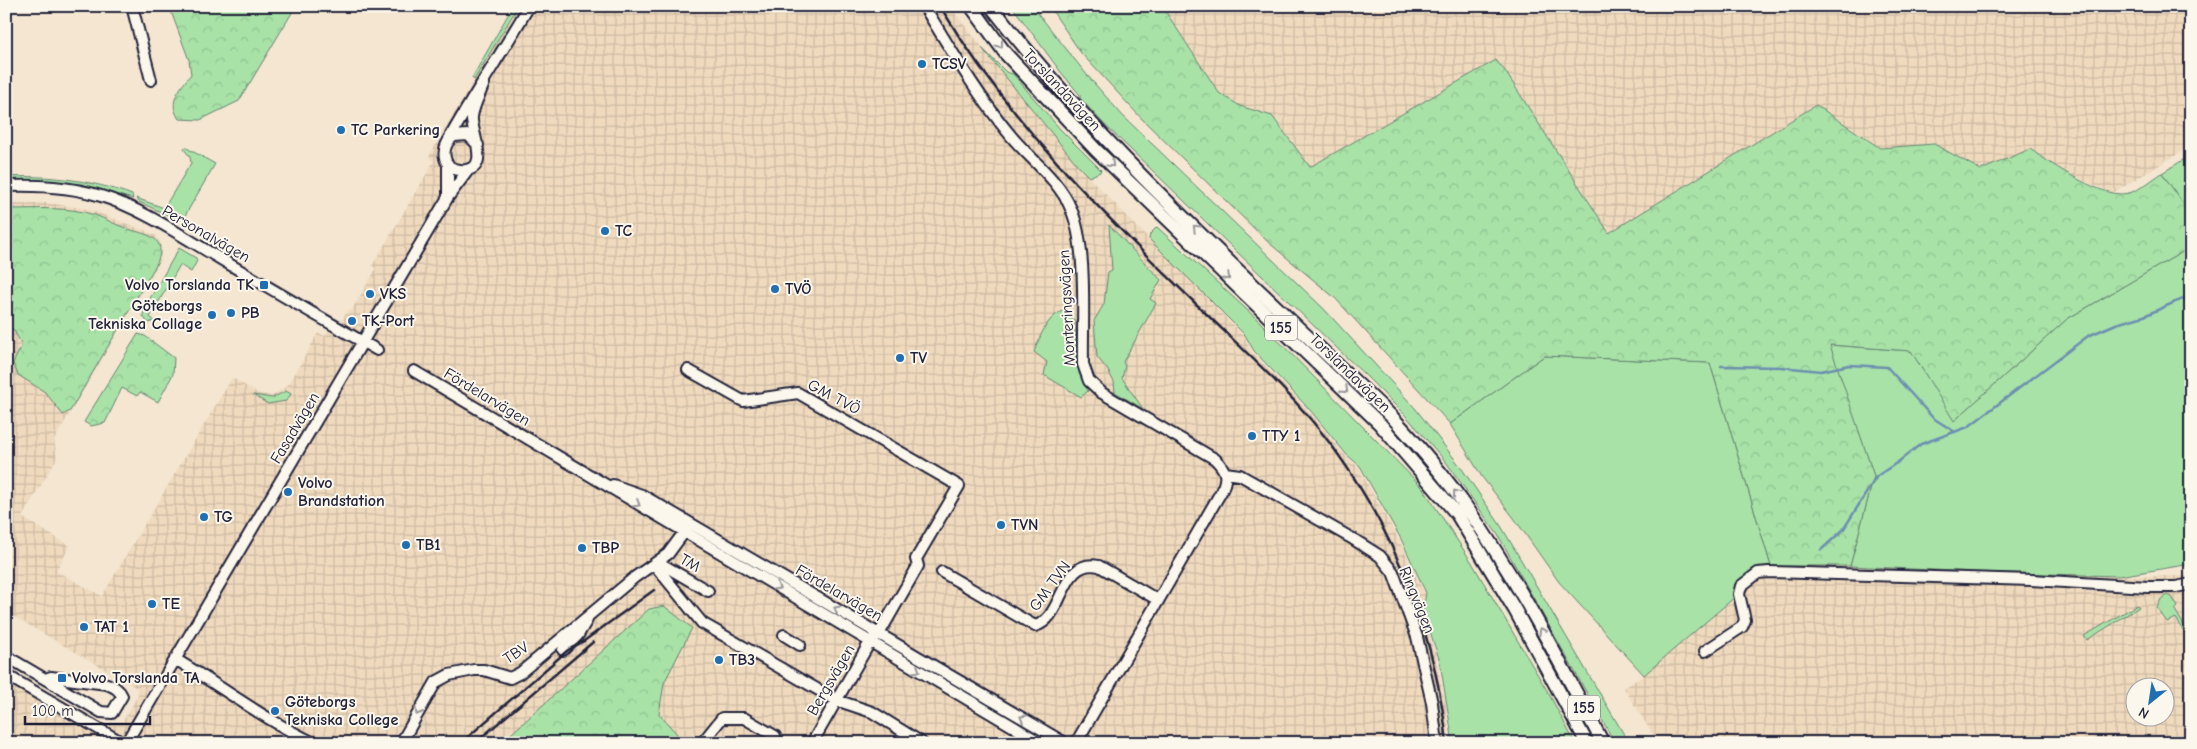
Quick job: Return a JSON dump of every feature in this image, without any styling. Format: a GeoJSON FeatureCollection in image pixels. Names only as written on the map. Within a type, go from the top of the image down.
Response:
{"type":"FeatureCollection","features":[{"type":"Feature","properties":{"kind":"main road","name":"Torslandavägen"},"geometry":{"type":"LineString","coordinates":[[970,6],[1006,54],[1096,150],[1380,424],[1422,471],[1457,514],[1482,554],[1587,743]]}},
{"type":"Feature","properties":{"kind":"main road","name":"Torslandavägen"},"geometry":{"type":"LineString","coordinates":[[991,6],[1038,65],[1108,142],[1392,417],[1428,456],[1467,508],[1528,604],[1603,743]]}},
{"type":"Feature","properties":{"kind":"street"},"geometry":{"type":"LineString","coordinates":[[132,6],[151,80]]}},
{"type":"Feature","properties":{"kind":"street","name":"Fasadvägen"},"geometry":{"type":"LineString","coordinates":[[448,197],[448,164],[444,151],[468,105],[484,83],[529,6]]}},
{"type":"Feature","properties":{"kind":"street","name":"Monteringsvägen"},"geometry":{"type":"LineString","coordinates":[[924,6],[972,83],[993,112],[1058,188],[1071,208],[1080,244],[1083,364],[1089,381],[1102,393],[1215,459],[1225,472]]}},
{"type":"Feature","properties":{"kind":"street","name":"Fasadvägen"},"geometry":{"type":"LineString","coordinates":[[166,675],[448,197],[479,158],[478,144],[472,126],[472,116],[484,83]]}},
{"type":"Feature","properties":{"kind":"street"},"geometry":{"type":"LineString","coordinates":[[450,139],[457,135],[465,135],[472,138],[478,144]]}},
{"type":"Feature","properties":{"kind":"street"},"geometry":{"type":"LineString","coordinates":[[448,164],[458,170],[469,169]]}},
{"type":"Feature","properties":{"kind":"street","name":"Personalvägen"},"geometry":{"type":"LineString","coordinates":[[6,186],[32,185],[78,190],[102,196],[182,236],[376,350]]}},
{"type":"Feature","properties":{"kind":"street","name":"GM TVÖ"},"geometry":{"type":"LineString","coordinates":[[688,370],[743,401],[798,393],[959,486],[916,559],[918,566],[879,634]]}},
{"type":"Feature","properties":{"kind":"street","name":"Fördelarvägen"},"geometry":{"type":"LineString","coordinates":[[414,372],[595,479],[688,528],[879,634],[1065,743]]}},
{"type":"Feature","properties":{"kind":"street"},"geometry":{"type":"LineString","coordinates":[[1076,743],[1221,492],[1226,480],[1225,472]]}},
{"type":"Feature","properties":{"kind":"street","name":"Ringvägen"},"geometry":{"type":"LineString","coordinates":[[1225,472],[1232,472],[1248,479],[1347,535],[1380,556],[1393,572],[1417,637],[1432,703],[1438,743]]}},
{"type":"Feature","properties":{"kind":"street","name":"Fördelarvägen"},"geometry":{"type":"LineString","coordinates":[[688,528],[870,642],[1041,743]]}},
{"type":"Feature","properties":{"kind":"street","name":"TBV"},"geometry":{"type":"LineString","coordinates":[[401,743],[436,682],[449,675],[474,670],[484,670],[510,678],[531,664],[635,577],[668,554],[688,528]]}},
{"type":"Feature","properties":{"kind":"street"},"geometry":{"type":"LineString","coordinates":[[656,563],[702,623],[836,700],[872,712],[922,743]]}},
{"type":"Feature","properties":{"kind":"street","name":"TM"},"geometry":{"type":"LineString","coordinates":[[656,563],[708,591]]}},
{"type":"Feature","properties":{"kind":"street","name":"GM TVN"},"geometry":{"type":"LineString","coordinates":[[942,572],[1035,626],[1041,624],[1047,618],[1071,578],[1082,566],[1091,564],[1100,566],[1158,600]]}},
{"type":"Feature","properties":{"kind":"street"},"geometry":{"type":"LineString","coordinates":[[1705,651],[1742,627],[1746,620],[1739,594],[1741,586],[1758,573],[2030,580],[2148,587],[2191,584]]}},
{"type":"Feature","properties":{"kind":"street"},"geometry":{"type":"LineString","coordinates":[[562,650],[578,635],[587,620],[599,607]]}},
{"type":"Feature","properties":{"kind":"street","name":"Bergsvägen"},"geometry":{"type":"LineString","coordinates":[[812,743],[870,642],[879,634]]}},
{"type":"Feature","properties":{"kind":"street"},"geometry":{"type":"LineString","coordinates":[[784,635],[800,645]]}},
{"type":"Feature","properties":{"kind":"street"},"geometry":{"type":"LineString","coordinates":[[6,656],[106,714],[116,708],[122,696],[120,692],[107,684],[51,677],[46,679]]}},
{"type":"Feature","properties":{"kind":"street"},"geometry":{"type":"LineString","coordinates":[[175,659],[210,680],[240,702],[314,743]]}},
{"type":"Feature","properties":{"kind":"street"},"geometry":{"type":"LineString","coordinates":[[6,675],[125,743],[160,685]]}},
{"type":"Feature","properties":{"kind":"street"},"geometry":{"type":"LineString","coordinates":[[702,743],[722,718],[744,718],[775,736]]}},
{"type":"Feature","properties":{"kind":"shaded area"},"geometry":{"type":"Polygon","coordinates":[[[518,6],[949,6],[1080,168],[1244,336],[1252,352],[1314,417],[1344,454],[1358,467],[1399,540],[1425,594],[1421,609],[1435,653],[1446,707],[1450,743],[6,743],[6,666],[105,724],[123,721],[138,695],[137,688],[6,612],[6,203],[47,203],[88,209],[146,231],[156,236],[161,243],[161,259],[54,440],[57,458],[22,517],[70,546],[56,571],[102,596],[232,378],[260,394],[272,396],[289,384],[318,333],[325,336],[329,329],[345,338],[347,334],[337,329],[348,310],[351,311],[376,269],[372,266],[434,161],[429,157],[431,153],[518,6]]]}},
{"type":"Feature","properties":{"kind":"shaded area"},"geometry":{"type":"Polygon","coordinates":[[[1162,6],[2191,6],[2191,146],[2113,193],[2066,174],[2030,149],[1981,171],[1934,144],[1880,148],[1816,105],[1609,233],[1505,71],[1496,60],[1310,167],[1272,116],[1240,106],[1219,93],[1162,6]]]}},
{"type":"Feature","properties":{"kind":"shaded area"},"geometry":{"type":"Polygon","coordinates":[[[1716,565],[1850,566],[2120,576],[2191,576],[2191,743],[1658,743],[1624,688],[1644,675],[1716,565]]]}},
{"type":"Feature","properties":{"kind":"green space"},"geometry":{"type":"Polygon","coordinates":[[[169,6],[296,6],[239,101],[200,120],[179,119],[174,106],[176,95],[191,74],[189,60],[169,6]]]}},
{"type":"Feature","properties":{"kind":"green space"},"geometry":{"type":"Polygon","coordinates":[[[513,6],[518,6],[474,80],[472,78],[513,6]]]}},
{"type":"Feature","properties":{"kind":"green space"},"geometry":{"type":"Polygon","coordinates":[[[1012,6],[1032,6],[1087,75],[1122,115],[1324,309],[1415,408],[1460,466],[1501,526],[1629,743],[1615,743],[1498,535],[1446,462],[1406,416],[1367,377],[1102,122],[1080,98],[1080,95],[1012,6]]]}},
{"type":"Feature","properties":{"kind":"green space"},"geometry":{"type":"Polygon","coordinates":[[[1049,6],[1162,6],[1219,93],[1240,106],[1272,116],[1310,167],[1496,60],[1505,71],[1609,233],[1816,105],[1880,148],[1934,144],[1981,170],[2030,149],[2064,172],[2108,192],[2121,194],[2132,192],[2162,173],[2191,215],[2191,247],[2067,319],[1954,421],[1911,351],[1830,345],[1874,476],[1850,566],[1771,566],[1710,363],[1544,356],[1450,424],[1335,298],[1268,242],[1142,119],[1081,53],[1049,6]]]}},
{"type":"Feature","properties":{"kind":"green space"},"geometry":{"type":"Polygon","coordinates":[[[982,48],[1006,72],[1013,74],[1060,129],[1101,170],[1100,172],[1089,177],[1080,168],[982,48]]]}},
{"type":"Feature","properties":{"kind":"green space"},"geometry":{"type":"Polygon","coordinates":[[[185,147],[215,164],[183,219],[179,220],[139,202],[136,198],[164,208],[191,163],[190,157],[184,149],[185,147]]]}},
{"type":"Feature","properties":{"kind":"green space"},"geometry":{"type":"Polygon","coordinates":[[[2191,155],[2191,215],[2162,173],[2191,155]]]}},
{"type":"Feature","properties":{"kind":"green space"},"geometry":{"type":"Polygon","coordinates":[[[6,177],[54,178],[86,182],[132,195],[133,199],[70,184],[39,180],[6,180],[6,177]]]}},
{"type":"Feature","properties":{"kind":"green space"},"geometry":{"type":"Polygon","coordinates":[[[6,209],[51,209],[84,212],[149,236],[158,243],[160,248],[156,265],[70,411],[63,415],[45,392],[18,375],[13,363],[22,345],[13,329],[6,327],[6,209]]]}},
{"type":"Feature","properties":{"kind":"green space"},"geometry":{"type":"Polygon","coordinates":[[[1109,225],[1161,280],[1150,299],[1156,303],[1123,362],[1125,366],[1122,378],[1143,409],[1115,392],[1114,382],[1107,369],[1097,357],[1094,321],[1104,304],[1108,272],[1112,270],[1109,225]]]}},
{"type":"Feature","properties":{"kind":"green space"},"geometry":{"type":"Polygon","coordinates":[[[1157,227],[1259,321],[1422,487],[1471,561],[1549,694],[1575,743],[1453,743],[1440,662],[1423,610],[1426,593],[1401,539],[1360,466],[1346,454],[1310,410],[1254,351],[1245,335],[1149,239],[1150,234],[1157,227]]]}},
{"type":"Feature","properties":{"kind":"green space"},"geometry":{"type":"Polygon","coordinates":[[[2191,247],[2191,564],[2119,576],[1850,566],[1874,476],[1829,345],[1911,351],[1955,420],[2067,319],[2191,247]]]}},
{"type":"Feature","properties":{"kind":"green space"},"geometry":{"type":"Polygon","coordinates":[[[179,248],[196,258],[197,261],[191,272],[180,265],[150,317],[155,321],[148,323],[143,316],[144,309],[179,248]]]}},
{"type":"Feature","properties":{"kind":"green space"},"geometry":{"type":"Polygon","coordinates":[[[1062,311],[1074,320],[1079,373],[1088,391],[1081,397],[1044,375],[1047,362],[1034,352],[1041,334],[1048,323],[1056,314],[1062,311]]]}},
{"type":"Feature","properties":{"kind":"green space"},"geometry":{"type":"Polygon","coordinates":[[[138,334],[145,336],[174,358],[173,374],[158,402],[140,392],[137,396],[122,388],[105,423],[91,426],[84,422],[138,334]]]}},
{"type":"Feature","properties":{"kind":"green space"},"geometry":{"type":"Polygon","coordinates":[[[1544,356],[1710,363],[1771,566],[1644,675],[1559,582],[1514,518],[1482,477],[1450,424],[1544,356]]]}},
{"type":"Feature","properties":{"kind":"green space"},"geometry":{"type":"Polygon","coordinates":[[[286,391],[291,394],[286,401],[268,404],[253,395],[272,398],[286,391]]]}},
{"type":"Feature","properties":{"kind":"green space"},"geometry":{"type":"Polygon","coordinates":[[[2168,595],[2172,597],[2178,607],[2175,610],[2191,637],[2191,643],[2175,618],[2167,622],[2157,608],[2161,599],[2168,595]]]}},
{"type":"Feature","properties":{"kind":"green space"},"geometry":{"type":"Polygon","coordinates":[[[2137,605],[2139,607],[2087,640],[2084,636],[2137,605]]]}},
{"type":"Feature","properties":{"kind":"green space"},"geometry":{"type":"Polygon","coordinates":[[[664,606],[692,628],[664,683],[659,714],[677,734],[674,743],[501,743],[649,609],[664,606]]]}},
{"type":"Feature","properties":{"kind":"waterway"},"geometry":{"type":"LineString","coordinates":[[1821,550],[1843,530],[1877,476],[1921,444],[1968,427],[2088,336],[2116,324],[2144,316],[2191,295]]}},
{"type":"Feature","properties":{"kind":"waterway"},"geometry":{"type":"LineString","coordinates":[[1721,366],[1781,367],[1821,371],[1849,365],[1887,367],[1933,418],[1955,432]]}},
{"type":"Feature","properties":{"kind":"railway"},"geometry":{"type":"LineString","coordinates":[[940,6],[995,88],[1025,126],[1089,198],[1285,391],[1335,450],[1377,517],[1410,589],[1434,665],[1447,743]]}},
{"type":"Feature","properties":{"kind":"railway"},"geometry":{"type":"LineString","coordinates":[[461,743],[568,650],[584,641],[654,590]]}},
{"type":"Feature","properties":{"kind":"railway"},"geometry":{"type":"LineString","coordinates":[[475,743],[593,642]]}},
{"type":"Feature","properties":{"kind":"place","name":"TCSV"},"geometry":{"type":"Point","coordinates":[922,64]}},
{"type":"Feature","properties":{"kind":"place","name":"TC Parkering"},"geometry":{"type":"Point","coordinates":[341,130]}},
{"type":"Feature","properties":{"kind":"place","name":"TC"},"geometry":{"type":"Point","coordinates":[605,231]}},
{"type":"Feature","properties":{"kind":"place","name":"Volvo Torslanda TK"},"geometry":{"type":"Point","coordinates":[264,285]}},
{"type":"Feature","properties":{"kind":"place","name":"TVÖ"},"geometry":{"type":"Point","coordinates":[775,289]}},
{"type":"Feature","properties":{"kind":"place","name":"VKS"},"geometry":{"type":"Point","coordinates":[370,294]}},
{"type":"Feature","properties":{"kind":"place","name":"PB"},"geometry":{"type":"Point","coordinates":[231,313]}},
{"type":"Feature","properties":{"kind":"place","name":"Göteborgs Tekniska Collage"},"geometry":{"type":"Point","coordinates":[212,315]}},
{"type":"Feature","properties":{"kind":"place","name":"TK-Port"},"geometry":{"type":"Point","coordinates":[352,321]}},
{"type":"Feature","properties":{"kind":"place","name":"TV"},"geometry":{"type":"Point","coordinates":[900,358]}},
{"type":"Feature","properties":{"kind":"place","name":"TTY 1"},"geometry":{"type":"Point","coordinates":[1252,436]}},
{"type":"Feature","properties":{"kind":"place","name":"Volvo Brandstation"},"geometry":{"type":"Point","coordinates":[288,492]}},
{"type":"Feature","properties":{"kind":"place","name":"TG"},"geometry":{"type":"Point","coordinates":[204,517]}},
{"type":"Feature","properties":{"kind":"place","name":"TVN"},"geometry":{"type":"Point","coordinates":[1001,525]}},
{"type":"Feature","properties":{"kind":"place","name":"TB1"},"geometry":{"type":"Point","coordinates":[406,545]}},
{"type":"Feature","properties":{"kind":"place","name":"TBP"},"geometry":{"type":"Point","coordinates":[582,548]}},
{"type":"Feature","properties":{"kind":"place","name":"TE"},"geometry":{"type":"Point","coordinates":[152,604]}},
{"type":"Feature","properties":{"kind":"place","name":"TAT 1"},"geometry":{"type":"Point","coordinates":[84,627]}},
{"type":"Feature","properties":{"kind":"place","name":"TB3"},"geometry":{"type":"Point","coordinates":[719,660]}},
{"type":"Feature","properties":{"kind":"place","name":"Volvo Torslanda TA"},"geometry":{"type":"Point","coordinates":[62,678]}},
{"type":"Feature","properties":{"kind":"place","name":"Göteborgs Tekniska College"},"geometry":{"type":"Point","coordinates":[275,711]}}]}
